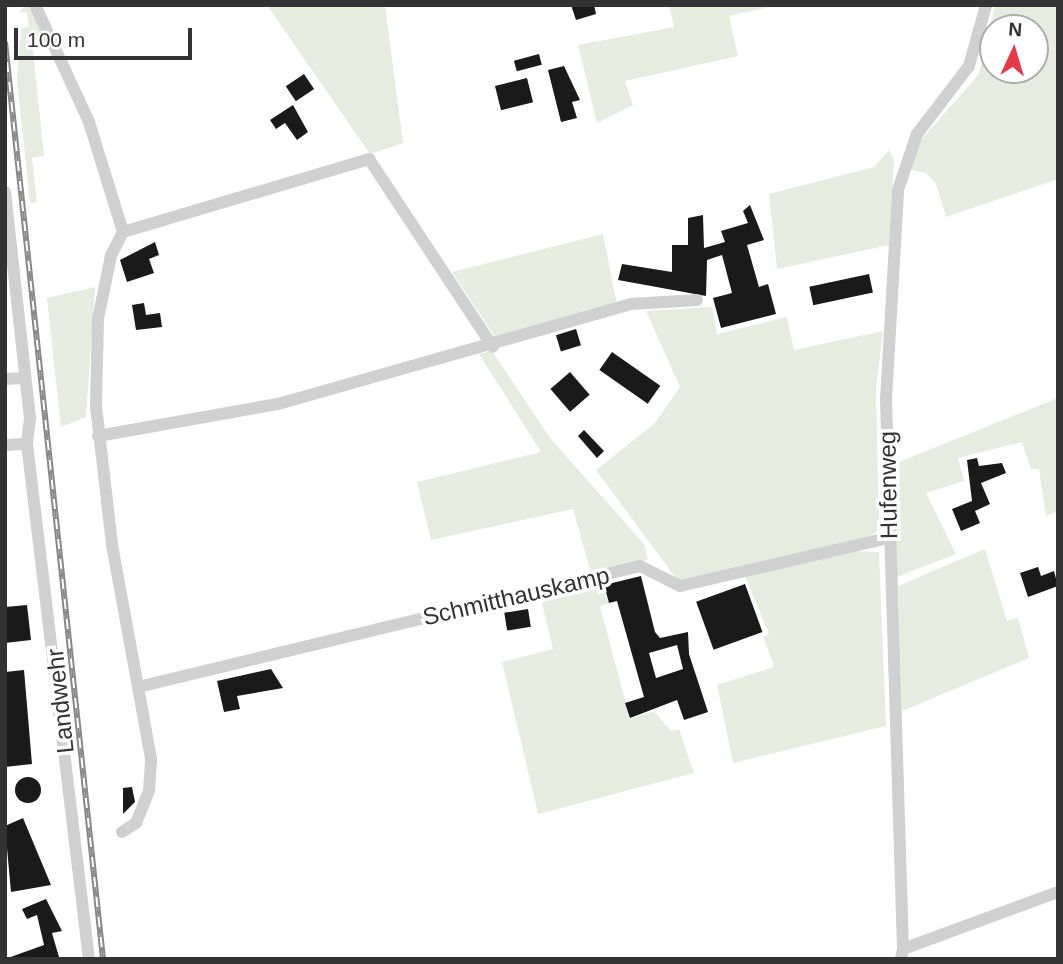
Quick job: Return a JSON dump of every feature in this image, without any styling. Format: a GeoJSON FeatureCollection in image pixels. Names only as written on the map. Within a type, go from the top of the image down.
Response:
{"type":"FeatureCollection","features":[{"type":"Feature","properties":{"kind":"street"},"geometry":{"type":"LineString","coordinates":[[36,5],[89,122],[123,232],[111,256],[98,319],[98,436],[151,759],[149,790],[136,823],[122,832]]}},
{"type":"Feature","properties":{"kind":"street","name":"Hufenweg"},"geometry":{"type":"LineString","coordinates":[[902,954],[886,400],[900,171],[916,134],[958,83],[977,45],[986,5]]}},
{"type":"Feature","properties":{"kind":"street"},"geometry":{"type":"LineString","coordinates":[[123,232],[369,159],[493,347]]}},
{"type":"Feature","properties":{"kind":"street","name":"Landwehr"},"geometry":{"type":"LineString","coordinates":[[5,192],[24,379],[27,444],[89,959]]}},
{"type":"Feature","properties":{"kind":"street"},"geometry":{"type":"LineString","coordinates":[[98,436],[278,404],[493,347],[631,304],[697,300]]}},
{"type":"Feature","properties":{"kind":"street"},"geometry":{"type":"LineString","coordinates":[[5,379],[24,379]]}},
{"type":"Feature","properties":{"kind":"street"},"geometry":{"type":"LineString","coordinates":[[5,445],[27,444]]}},
{"type":"Feature","properties":{"kind":"street","name":"Schmitthauskamp"},"geometry":{"type":"LineString","coordinates":[[138,687],[640,566],[680,586],[888,538]]}},
{"type":"Feature","properties":{"kind":"street"},"geometry":{"type":"LineString","coordinates":[[902,954],[1058,892]]}},
{"type":"Feature","properties":{"kind":"shaded area"},"geometry":{"type":"Polygon","coordinates":[[[25,5],[32,5],[49,47],[33,49],[44,156],[32,158],[37,202],[30,203],[17,80],[21,28],[29,27],[27,12],[19,13],[25,5]]]}},
{"type":"Feature","properties":{"kind":"shaded area"},"geometry":{"type":"Polygon","coordinates":[[[267,5],[385,5],[403,143],[370,154],[267,5]]]}},
{"type":"Feature","properties":{"kind":"shaded area"},"geometry":{"type":"Polygon","coordinates":[[[669,5],[778,5],[729,16],[738,56],[625,81],[633,105],[597,123],[578,45],[674,27],[669,5]]]}},
{"type":"Feature","properties":{"kind":"shaded area"},"geometry":{"type":"Polygon","coordinates":[[[995,5],[1058,5],[1058,179],[946,217],[936,184],[926,173],[907,169],[909,154],[979,74],[979,84],[1049,84],[1049,14],[993,14],[995,5]]]}},
{"type":"Feature","properties":{"kind":"shaded area"},"geometry":{"type":"Polygon","coordinates":[[[889,150],[894,160],[889,245],[777,269],[769,194],[874,167],[889,150]]]}},
{"type":"Feature","properties":{"kind":"shaded area"},"geometry":{"type":"Polygon","coordinates":[[[603,234],[617,305],[497,340],[452,272],[603,234]]]}},
{"type":"Feature","properties":{"kind":"shaded area"},"geometry":{"type":"Polygon","coordinates":[[[95,287],[86,417],[61,427],[47,298],[95,287]]]}},
{"type":"Feature","properties":{"kind":"shaded area"},"geometry":{"type":"Polygon","coordinates":[[[712,307],[717,334],[787,317],[794,350],[883,331],[876,387],[879,529],[870,537],[678,581],[596,470],[655,423],[680,387],[646,311],[712,307]]]}},
{"type":"Feature","properties":{"kind":"shaded area"},"geometry":{"type":"Polygon","coordinates":[[[492,351],[550,438],[644,544],[648,560],[591,573],[573,509],[431,540],[417,482],[541,452],[479,354],[492,351]]]}},
{"type":"Feature","properties":{"kind":"shaded area"},"geometry":{"type":"Polygon","coordinates":[[[1058,398],[1058,511],[1046,516],[1039,469],[1031,469],[1022,442],[958,458],[964,481],[926,493],[956,554],[897,577],[894,464],[1058,398]]]}},
{"type":"Feature","properties":{"kind":"shaded area"},"geometry":{"type":"Polygon","coordinates":[[[985,549],[1007,621],[1018,618],[1029,658],[902,711],[898,586],[985,549]]]}},
{"type":"Feature","properties":{"kind":"shaded area"},"geometry":{"type":"Polygon","coordinates":[[[847,551],[879,552],[886,726],[733,763],[717,685],[774,667],[763,637],[769,634],[745,576],[847,551]]]}},
{"type":"Feature","properties":{"kind":"shaded area"},"geometry":{"type":"Polygon","coordinates":[[[602,580],[608,603],[600,606],[630,719],[654,711],[671,731],[679,729],[694,773],[538,814],[502,662],[553,649],[540,595],[602,580]]]}},
{"type":"Feature","properties":{"kind":"building"},"geometry":{"type":"Polygon","coordinates":[[[571,5],[594,5],[596,14],[576,20],[571,5]]]}},
{"type":"Feature","properties":{"kind":"building"},"geometry":{"type":"Polygon","coordinates":[[[539,54],[542,65],[517,71],[514,61],[539,54]]]}},
{"type":"Feature","properties":{"kind":"building"},"geometry":{"type":"Polygon","coordinates":[[[564,66],[580,100],[572,102],[577,118],[561,122],[548,70],[564,66]]]}},
{"type":"Feature","properties":{"kind":"building"},"geometry":{"type":"Polygon","coordinates":[[[304,74],[314,89],[296,101],[286,86],[304,74]]]}},
{"type":"Feature","properties":{"kind":"building"},"geometry":{"type":"Polygon","coordinates":[[[527,78],[533,102],[501,110],[495,86],[527,78]]]}},
{"type":"Feature","properties":{"kind":"building"},"geometry":{"type":"Polygon","coordinates":[[[293,105],[308,132],[297,140],[285,123],[276,129],[270,120],[293,105]]]}},
{"type":"Feature","properties":{"kind":"building"},"geometry":{"type":"Polygon","coordinates":[[[750,205],[764,240],[747,245],[759,287],[768,284],[776,314],[721,328],[713,298],[732,293],[722,255],[707,260],[706,296],[618,280],[622,264],[672,272],[672,245],[688,245],[688,218],[703,215],[704,248],[725,242],[721,231],[748,223],[743,211],[750,205]]]}},
{"type":"Feature","properties":{"kind":"building"},"geometry":{"type":"Polygon","coordinates":[[[155,242],[159,255],[149,259],[154,273],[127,282],[120,260],[155,242]]]}},
{"type":"Feature","properties":{"kind":"building"},"geometry":{"type":"Polygon","coordinates":[[[869,274],[873,293],[813,305],[809,287],[869,274]]]}},
{"type":"Feature","properties":{"kind":"building"},"geometry":{"type":"Polygon","coordinates":[[[144,303],[146,315],[160,313],[162,327],[136,330],[132,305],[144,303]]]}},
{"type":"Feature","properties":{"kind":"building"},"geometry":{"type":"Polygon","coordinates":[[[576,329],[581,345],[561,351],[556,335],[576,329]]]}},
{"type":"Feature","properties":{"kind":"building"},"geometry":{"type":"Polygon","coordinates":[[[612,352],[660,386],[648,404],[599,370],[612,352]]]}},
{"type":"Feature","properties":{"kind":"building"},"geometry":{"type":"Polygon","coordinates":[[[570,372],[590,395],[570,412],[550,389],[570,372]]]}},
{"type":"Feature","properties":{"kind":"building"},"geometry":{"type":"Polygon","coordinates":[[[584,430],[604,451],[597,458],[578,436],[584,430]]]}},
{"type":"Feature","properties":{"kind":"building"},"geometry":{"type":"Polygon","coordinates":[[[977,458],[979,466],[1002,463],[1006,473],[981,483],[990,504],[975,511],[980,523],[961,531],[952,509],[972,501],[967,460],[977,458]]]}},
{"type":"Feature","properties":{"kind":"building"},"geometry":{"type":"Polygon","coordinates":[[[1038,567],[1041,576],[1054,571],[1058,586],[1028,597],[1020,573],[1038,567]]]}},
{"type":"Feature","properties":{"kind":"building"},"geometry":{"type":"Polygon","coordinates":[[[641,576],[655,632],[660,638],[688,632],[689,654],[708,712],[684,720],[677,700],[630,718],[625,703],[644,697],[617,601],[609,603],[604,585],[641,576]],[[677,645],[649,653],[656,678],[683,669],[677,645]]]}},
{"type":"Feature","properties":{"kind":"building"},"geometry":{"type":"Polygon","coordinates":[[[745,584],[762,632],[714,650],[696,602],[745,584]]]}},
{"type":"Feature","properties":{"kind":"building"},"geometry":{"type":"Polygon","coordinates":[[[27,605],[31,640],[5,643],[5,607],[27,605]]]}},
{"type":"Feature","properties":{"kind":"building"},"geometry":{"type":"Polygon","coordinates":[[[528,609],[531,627],[507,631],[504,613],[528,609]]]}},
{"type":"Feature","properties":{"kind":"building"},"geometry":{"type":"Polygon","coordinates":[[[271,669],[283,688],[237,696],[240,709],[224,712],[217,681],[271,669]]]}},
{"type":"Feature","properties":{"kind":"building"},"geometry":{"type":"Polygon","coordinates":[[[24,670],[32,764],[5,767],[5,672],[24,670]]]}},
{"type":"Feature","properties":{"kind":"building"},"geometry":{"type":"Polygon","coordinates":[[[28,777],[37,781],[41,790],[37,799],[28,803],[19,799],[15,790],[19,781],[28,777]]]}},
{"type":"Feature","properties":{"kind":"building"},"geometry":{"type":"Polygon","coordinates":[[[132,787],[135,802],[123,814],[123,788],[132,787]]]}},
{"type":"Feature","properties":{"kind":"building"},"geometry":{"type":"Polygon","coordinates":[[[23,818],[51,885],[11,892],[5,826],[23,818]]]}},
{"type":"Feature","properties":{"kind":"building"},"geometry":{"type":"Polygon","coordinates":[[[46,899],[62,931],[52,933],[59,957],[5,959],[44,945],[37,915],[27,919],[22,909],[46,899]]]}},
{"type":"Feature","properties":{"kind":"railway"},"geometry":{"type":"LineString","coordinates":[[5,42],[103,959]]}}]}
